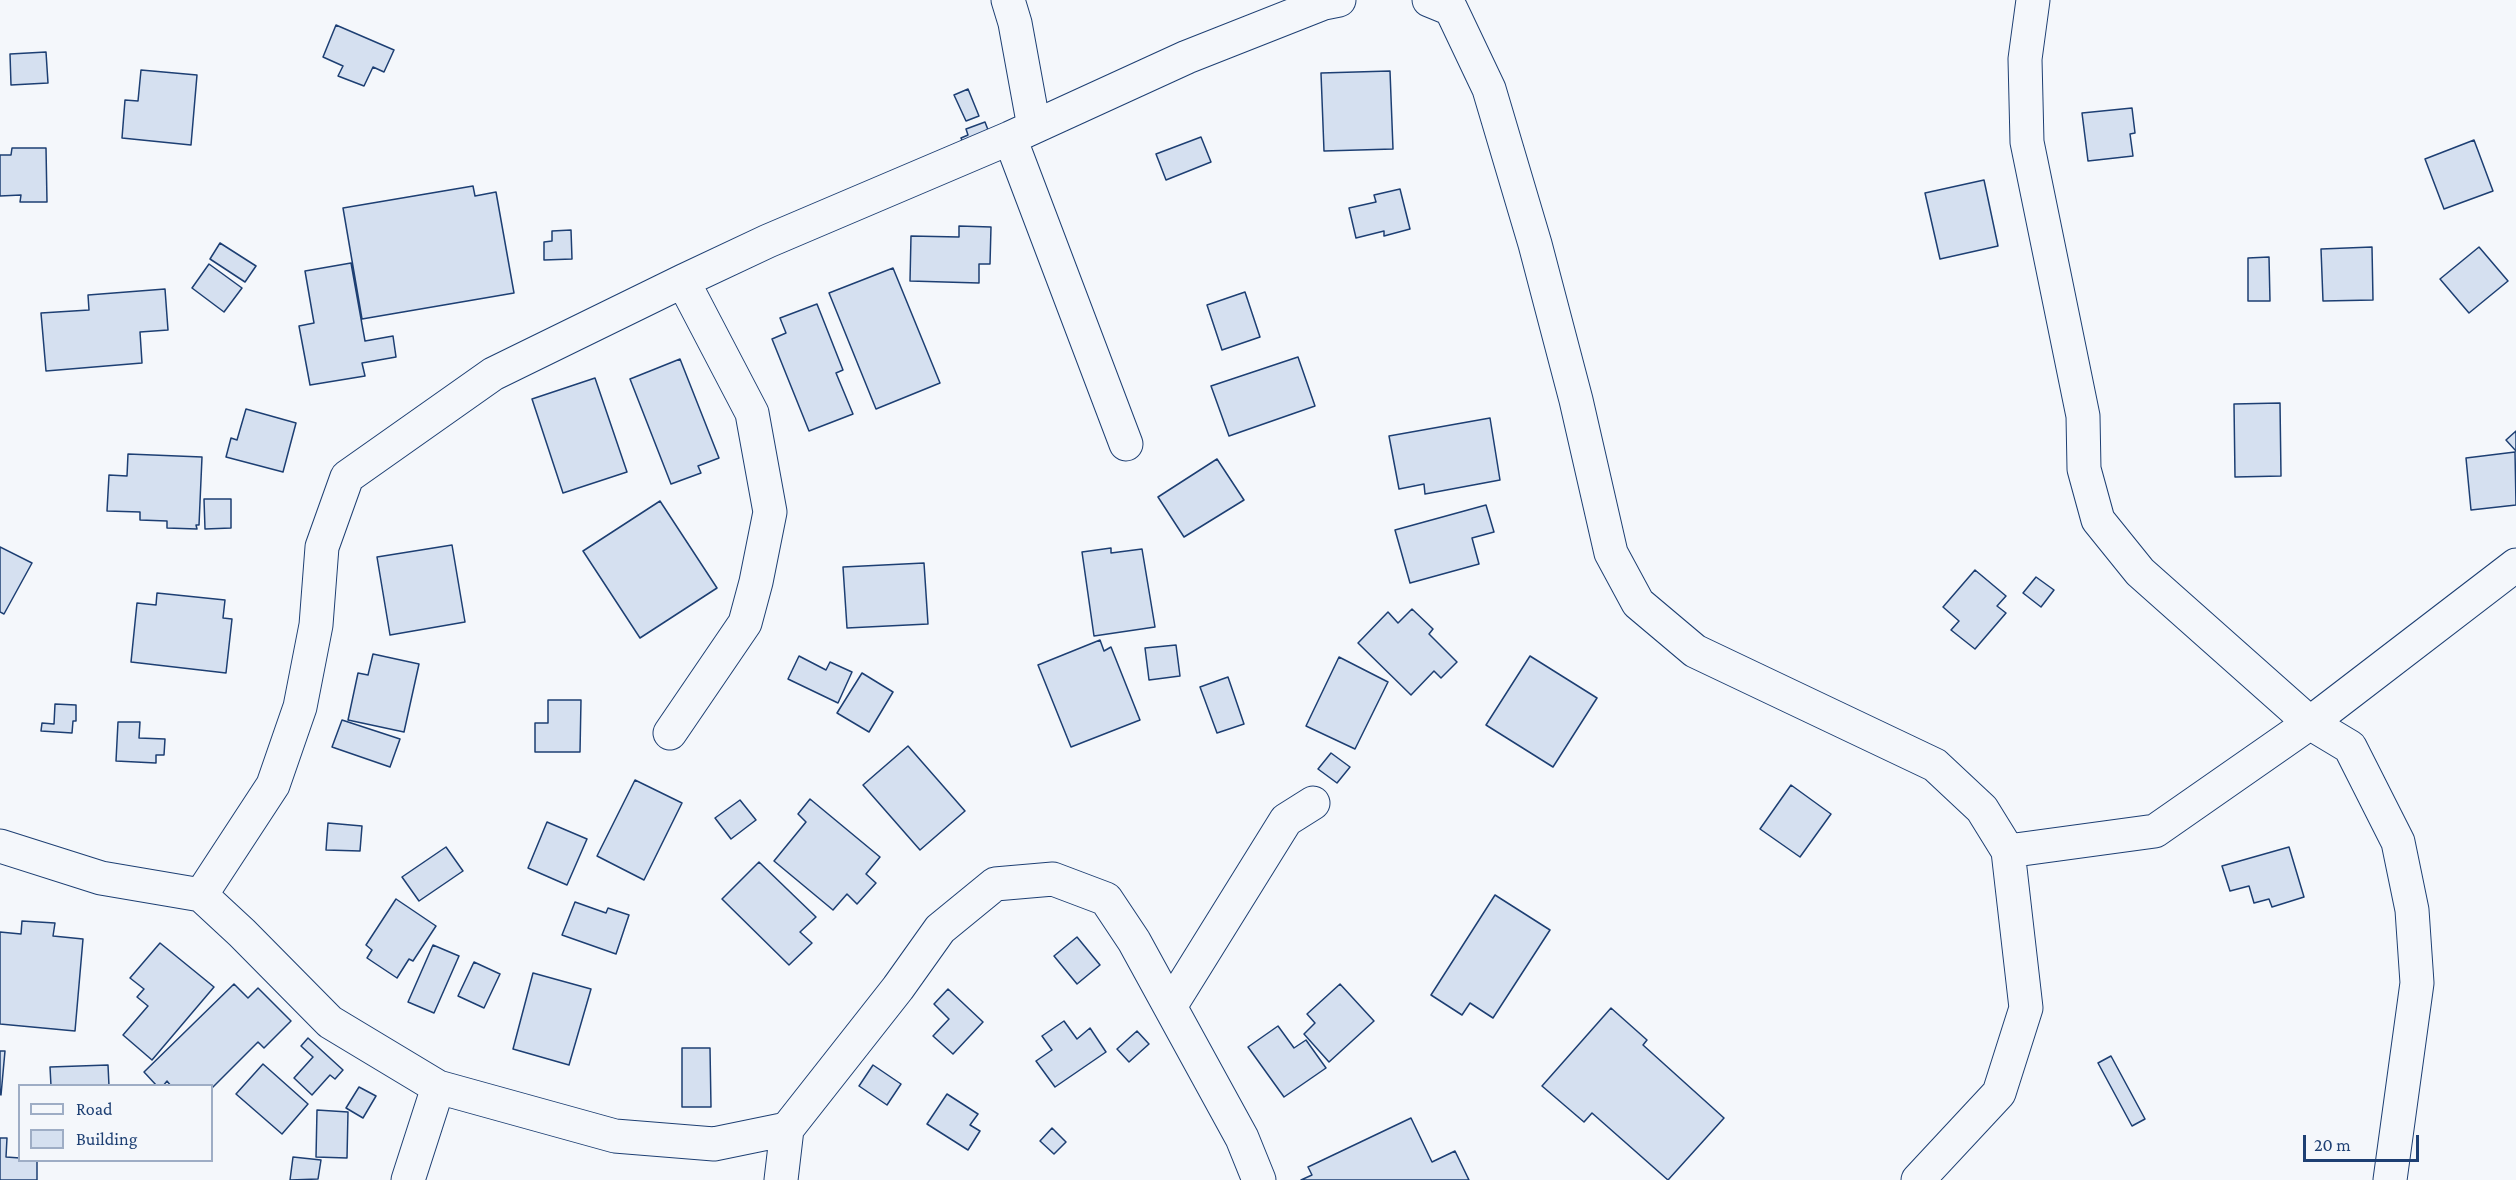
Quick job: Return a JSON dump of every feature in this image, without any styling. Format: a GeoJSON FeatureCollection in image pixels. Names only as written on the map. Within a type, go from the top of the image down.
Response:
{"type":"FeatureCollection","features":[{"type":"Feature","properties":{"kind":"street"},"geometry":{"type":"LineString","coordinates":[[1008,0],[1015,23],[1022,133],[1126,444]]}},
{"type":"Feature","properties":{"kind":"street"},"geometry":{"type":"LineString","coordinates":[[201,895],[273,785],[300,707],[316,625],[322,546],[347,477],[493,374],[683,281],[768,241],[1022,133],[1187,57],[1324,3],[1339,0]]}},
{"type":"Feature","properties":{"kind":"street"},"geometry":{"type":"LineString","coordinates":[[2033,0],[2025,59],[2027,142],[2083,416],[2084,469],[2098,520],[2140,572],[2310,723],[2350,747],[2398,842],[2412,910],[2417,983],[2390,1180]]}},
{"type":"Feature","properties":{"kind":"street"},"geometry":{"type":"LineString","coordinates":[[1446,3],[1489,89],[1538,255],[1576,400],[1611,553],[1638,603],[1695,651],[1935,765],[1982,809],[2008,851],[2026,1008],[1999,1093],[1918,1180]]}},
{"type":"Feature","properties":{"kind":"street"},"geometry":{"type":"LineString","coordinates":[[670,733],[744,623],[756,582],[770,512],[752,413],[683,281]]}},
{"type":"Feature","properties":{"kind":"street"},"geometry":{"type":"LineString","coordinates":[[2008,851],[2155,831],[2310,723],[2516,566]]}},
{"type":"Feature","properties":{"kind":"street"},"geometry":{"type":"LineString","coordinates":[[1171,1005],[1286,820],[1313,803]]}},
{"type":"Feature","properties":{"kind":"street"},"geometry":{"type":"LineString","coordinates":[[0,846],[101,878],[201,895],[330,1022],[438,1087],[615,1136],[714,1144],[787,1129]]}},
{"type":"Feature","properties":{"kind":"street"},"geometry":{"type":"LineString","coordinates":[[781,1180],[787,1129],[898,988],[940,929],[995,884],[1053,879],[1106,899],[1134,941],[1171,1005],[1242,1138],[1259,1180]]}},
{"type":"Feature","properties":{"kind":"street"},"geometry":{"type":"LineString","coordinates":[[408,1180],[438,1087]]}},
{"type":"Feature","properties":{"kind":"building"},"geometry":{"type":"Polygon","coordinates":[[[336,25],[394,50],[384,72],[373,67],[364,86],[338,76],[343,66],[323,57],[336,25]]]}},
{"type":"Feature","properties":{"kind":"building"},"geometry":{"type":"Polygon","coordinates":[[[46,52],[48,83],[11,85],[10,54],[46,52]]]}},
{"type":"Feature","properties":{"kind":"building"},"geometry":{"type":"Polygon","coordinates":[[[141,70],[197,75],[191,145],[122,138],[125,100],[138,101],[141,70]]]}},
{"type":"Feature","properties":{"kind":"building"},"geometry":{"type":"Polygon","coordinates":[[[1390,71],[1393,149],[1324,151],[1321,73],[1390,71]]]}},
{"type":"Feature","properties":{"kind":"building"},"geometry":{"type":"Polygon","coordinates":[[[968,89],[979,116],[966,121],[954,95],[968,89]]]}},
{"type":"Feature","properties":{"kind":"building"},"geometry":{"type":"Polygon","coordinates":[[[2132,108],[2135,133],[2130,134],[2133,156],[2088,161],[2082,113],[2132,108]]]}},
{"type":"Feature","properties":{"kind":"building"},"geometry":{"type":"Polygon","coordinates":[[[985,122],[990,135],[964,145],[961,138],[968,135],[966,129],[985,122]]]}},
{"type":"Feature","properties":{"kind":"building"},"geometry":{"type":"Polygon","coordinates":[[[1201,137],[1211,162],[1166,180],[1156,154],[1201,137]]]}},
{"type":"Feature","properties":{"kind":"building"},"geometry":{"type":"Polygon","coordinates":[[[2474,140],[2493,191],[2444,209],[2425,159],[2474,140]]]}},
{"type":"Feature","properties":{"kind":"building"},"geometry":{"type":"Polygon","coordinates":[[[12,148],[46,148],[47,202],[20,202],[21,195],[0,196],[0,155],[11,155],[12,148]]]}},
{"type":"Feature","properties":{"kind":"building"},"geometry":{"type":"Polygon","coordinates":[[[1984,180],[1998,246],[1940,259],[1925,193],[1984,180]]]}},
{"type":"Feature","properties":{"kind":"building"},"geometry":{"type":"Polygon","coordinates":[[[473,186],[475,196],[496,192],[514,293],[362,319],[343,208],[473,186]]]}},
{"type":"Feature","properties":{"kind":"building"},"geometry":{"type":"Polygon","coordinates":[[[1400,189],[1410,229],[1384,236],[1384,231],[1356,238],[1349,208],[1376,202],[1374,195],[1400,189]]]}},
{"type":"Feature","properties":{"kind":"building"},"geometry":{"type":"Polygon","coordinates":[[[959,226],[991,227],[990,264],[979,264],[979,283],[910,281],[911,236],[959,237],[959,226]]]}},
{"type":"Feature","properties":{"kind":"building"},"geometry":{"type":"Polygon","coordinates":[[[571,230],[572,259],[544,260],[544,242],[552,241],[552,231],[571,230]]]}},
{"type":"Feature","properties":{"kind":"building"},"geometry":{"type":"Polygon","coordinates":[[[220,243],[256,266],[245,282],[210,259],[220,243]]]}},
{"type":"Feature","properties":{"kind":"building"},"geometry":{"type":"Polygon","coordinates":[[[2372,247],[2373,300],[2323,301],[2321,249],[2372,247]]]}},
{"type":"Feature","properties":{"kind":"building"},"geometry":{"type":"Polygon","coordinates":[[[2479,247],[2508,281],[2469,313],[2440,279],[2479,247]]]}},
{"type":"Feature","properties":{"kind":"building"},"geometry":{"type":"Polygon","coordinates":[[[2269,257],[2270,301],[2248,301],[2248,258],[2269,257]]]}},
{"type":"Feature","properties":{"kind":"building"},"geometry":{"type":"Polygon","coordinates":[[[351,263],[365,341],[393,336],[396,357],[362,363],[365,376],[310,385],[299,326],[314,323],[305,271],[351,263]]]}},
{"type":"Feature","properties":{"kind":"building"},"geometry":{"type":"Polygon","coordinates":[[[209,264],[242,288],[224,312],[192,288],[209,264]]]}},
{"type":"Feature","properties":{"kind":"building"},"geometry":{"type":"Polygon","coordinates":[[[893,268],[940,383],[876,409],[829,293],[893,268]]]}},
{"type":"Feature","properties":{"kind":"building"},"geometry":{"type":"Polygon","coordinates":[[[165,289],[168,330],[140,332],[142,363],[46,371],[41,313],[89,310],[88,295],[165,289]]]}},
{"type":"Feature","properties":{"kind":"building"},"geometry":{"type":"Polygon","coordinates":[[[1245,292],[1260,337],[1222,350],[1207,305],[1245,292]]]}},
{"type":"Feature","properties":{"kind":"building"},"geometry":{"type":"Polygon","coordinates":[[[817,304],[843,370],[836,373],[853,414],[809,431],[772,339],[786,333],[780,318],[817,304]]]}},
{"type":"Feature","properties":{"kind":"building"},"geometry":{"type":"Polygon","coordinates":[[[1298,357],[1315,406],[1229,436],[1211,386],[1298,357]]]}},
{"type":"Feature","properties":{"kind":"building"},"geometry":{"type":"Polygon","coordinates":[[[680,359],[719,458],[698,466],[701,473],[671,484],[630,379],[680,359]]]}},
{"type":"Feature","properties":{"kind":"building"},"geometry":{"type":"Polygon","coordinates":[[[595,378],[627,472],[563,493],[532,399],[595,378]]]}},
{"type":"Feature","properties":{"kind":"building"},"geometry":{"type":"Polygon","coordinates":[[[2280,403],[2281,476],[2235,477],[2234,404],[2280,403]]]}},
{"type":"Feature","properties":{"kind":"building"},"geometry":{"type":"Polygon","coordinates":[[[246,409],[296,423],[283,472],[226,457],[231,438],[237,440],[246,409]]]}},
{"type":"Feature","properties":{"kind":"building"},"geometry":{"type":"Polygon","coordinates":[[[1490,418],[1500,480],[1425,494],[1424,484],[1399,489],[1389,436],[1490,418]]]}},
{"type":"Feature","properties":{"kind":"building"},"geometry":{"type":"Polygon","coordinates":[[[2516,431],[2516,451],[2506,440],[2516,431]]]}},
{"type":"Feature","properties":{"kind":"building"},"geometry":{"type":"Polygon","coordinates":[[[2515,452],[2516,505],[2471,510],[2466,458],[2515,452]]]}},
{"type":"Feature","properties":{"kind":"building"},"geometry":{"type":"Polygon","coordinates":[[[128,454],[202,457],[197,529],[167,528],[167,521],[140,520],[140,512],[107,511],[109,475],[127,476],[128,454]]]}},
{"type":"Feature","properties":{"kind":"building"},"geometry":{"type":"Polygon","coordinates":[[[1217,459],[1244,500],[1184,537],[1158,497],[1217,459]]]}},
{"type":"Feature","properties":{"kind":"building"},"geometry":{"type":"Polygon","coordinates":[[[204,499],[231,499],[231,528],[205,529],[204,499]]]}},
{"type":"Feature","properties":{"kind":"building"},"geometry":{"type":"Polygon","coordinates":[[[660,501],[717,588],[640,638],[583,551],[660,501]]]}},
{"type":"Feature","properties":{"kind":"building"},"geometry":{"type":"Polygon","coordinates":[[[1486,505],[1494,532],[1472,538],[1479,564],[1410,583],[1395,530],[1486,505]]]}},
{"type":"Feature","properties":{"kind":"building"},"geometry":{"type":"Polygon","coordinates":[[[452,545],[465,622],[390,635],[377,557],[452,545]]]}},
{"type":"Feature","properties":{"kind":"building"},"geometry":{"type":"Polygon","coordinates":[[[0,547],[32,563],[4,614],[0,612],[0,547]]]}},
{"type":"Feature","properties":{"kind":"building"},"geometry":{"type":"Polygon","coordinates":[[[1111,548],[1111,553],[1142,549],[1155,627],[1094,636],[1082,552],[1111,548]]]}},
{"type":"Feature","properties":{"kind":"building"},"geometry":{"type":"Polygon","coordinates":[[[924,563],[928,624],[847,628],[843,567],[924,563]]]}},
{"type":"Feature","properties":{"kind":"building"},"geometry":{"type":"Polygon","coordinates":[[[1975,570],[2006,596],[1997,606],[2006,613],[1975,649],[1951,630],[1959,621],[1943,607],[1975,570]]]}},
{"type":"Feature","properties":{"kind":"building"},"geometry":{"type":"Polygon","coordinates":[[[2036,577],[2054,590],[2041,607],[2023,593],[2036,577]]]}},
{"type":"Feature","properties":{"kind":"building"},"geometry":{"type":"Polygon","coordinates":[[[157,593],[225,600],[223,618],[232,619],[226,673],[131,662],[137,603],[156,605],[157,593]]]}},
{"type":"Feature","properties":{"kind":"building"},"geometry":{"type":"Polygon","coordinates":[[[1412,609],[1433,629],[1429,634],[1457,662],[1441,678],[1434,671],[1411,695],[1358,643],[1388,612],[1398,623],[1412,609]]]}},
{"type":"Feature","properties":{"kind":"building"},"geometry":{"type":"Polygon","coordinates":[[[1100,640],[1104,651],[1111,647],[1140,720],[1071,747],[1038,665],[1100,640]]]}},
{"type":"Feature","properties":{"kind":"building"},"geometry":{"type":"Polygon","coordinates":[[[1176,645],[1180,676],[1149,680],[1145,648],[1176,645]]]}},
{"type":"Feature","properties":{"kind":"building"},"geometry":{"type":"Polygon","coordinates":[[[373,654],[419,664],[404,732],[348,720],[358,673],[368,675],[373,654]]]}},
{"type":"Feature","properties":{"kind":"building"},"geometry":{"type":"Polygon","coordinates":[[[799,656],[826,670],[830,662],[852,672],[838,703],[788,679],[799,656]]]}},
{"type":"Feature","properties":{"kind":"building"},"geometry":{"type":"Polygon","coordinates":[[[1530,656],[1597,698],[1553,767],[1486,725],[1530,656]]]}},
{"type":"Feature","properties":{"kind":"building"},"geometry":{"type":"Polygon","coordinates":[[[1339,657],[1388,682],[1355,749],[1306,726],[1339,657]]]}},
{"type":"Feature","properties":{"kind":"building"},"geometry":{"type":"Polygon","coordinates":[[[862,673],[893,692],[869,732],[837,713],[862,673]]]}},
{"type":"Feature","properties":{"kind":"building"},"geometry":{"type":"Polygon","coordinates":[[[1228,677],[1244,724],[1217,733],[1200,687],[1228,677]]]}},
{"type":"Feature","properties":{"kind":"building"},"geometry":{"type":"Polygon","coordinates":[[[548,700],[581,700],[580,752],[535,752],[535,723],[548,723],[548,700]]]}},
{"type":"Feature","properties":{"kind":"building"},"geometry":{"type":"Polygon","coordinates":[[[55,704],[76,705],[76,721],[73,721],[72,733],[41,731],[42,723],[54,724],[55,704]]]}},
{"type":"Feature","properties":{"kind":"building"},"geometry":{"type":"Polygon","coordinates":[[[342,720],[400,739],[390,767],[332,747],[342,720]]]}},
{"type":"Feature","properties":{"kind":"building"},"geometry":{"type":"Polygon","coordinates":[[[118,722],[140,722],[139,738],[165,739],[164,755],[156,755],[156,763],[116,761],[118,722]]]}},
{"type":"Feature","properties":{"kind":"building"},"geometry":{"type":"Polygon","coordinates":[[[908,746],[965,811],[920,850],[863,785],[908,746]]]}},
{"type":"Feature","properties":{"kind":"building"},"geometry":{"type":"Polygon","coordinates":[[[1331,753],[1350,767],[1337,783],[1318,769],[1331,753]]]}},
{"type":"Feature","properties":{"kind":"building"},"geometry":{"type":"Polygon","coordinates":[[[635,780],[682,803],[644,880],[597,856],[635,780]]]}},
{"type":"Feature","properties":{"kind":"building"},"geometry":{"type":"Polygon","coordinates":[[[1791,785],[1831,814],[1800,857],[1760,829],[1791,785]]]}},
{"type":"Feature","properties":{"kind":"building"},"geometry":{"type":"Polygon","coordinates":[[[810,799],[880,857],[866,874],[876,883],[857,904],[847,894],[833,910],[774,861],[806,822],[798,814],[810,799]]]}},
{"type":"Feature","properties":{"kind":"building"},"geometry":{"type":"Polygon","coordinates":[[[740,800],[756,820],[731,839],[715,818],[740,800]]]}},
{"type":"Feature","properties":{"kind":"building"},"geometry":{"type":"Polygon","coordinates":[[[547,822],[587,839],[567,885],[528,868],[547,822]]]}},
{"type":"Feature","properties":{"kind":"building"},"geometry":{"type":"Polygon","coordinates":[[[328,823],[362,826],[360,851],[326,850],[328,823]]]}},
{"type":"Feature","properties":{"kind":"building"},"geometry":{"type":"Polygon","coordinates":[[[446,847],[463,871],[419,901],[402,877],[446,847]]]}},
{"type":"Feature","properties":{"kind":"building"},"geometry":{"type":"Polygon","coordinates":[[[2289,847],[2304,897],[2272,907],[2269,899],[2254,903],[2249,886],[2230,891],[2222,866],[2289,847]]]}},
{"type":"Feature","properties":{"kind":"building"},"geometry":{"type":"Polygon","coordinates":[[[759,862],[816,917],[800,932],[812,943],[789,965],[722,899],[759,862]]]}},
{"type":"Feature","properties":{"kind":"building"},"geometry":{"type":"Polygon","coordinates":[[[1495,895],[1550,930],[1493,1018],[1470,1003],[1462,1015],[1431,995],[1495,895]]]}},
{"type":"Feature","properties":{"kind":"building"},"geometry":{"type":"Polygon","coordinates":[[[396,899],[436,926],[413,961],[409,959],[397,978],[367,958],[372,950],[366,945],[396,899]]]}},
{"type":"Feature","properties":{"kind":"building"},"geometry":{"type":"Polygon","coordinates":[[[575,902],[606,913],[608,908],[629,915],[616,954],[562,935],[575,902]]]}},
{"type":"Feature","properties":{"kind":"building"},"geometry":{"type":"Polygon","coordinates":[[[22,921],[55,923],[53,936],[83,939],[75,1031],[0,1024],[0,932],[21,934],[22,921]]]}},
{"type":"Feature","properties":{"kind":"building"},"geometry":{"type":"Polygon","coordinates":[[[1077,937],[1100,965],[1077,984],[1054,956],[1077,937]]]}},
{"type":"Feature","properties":{"kind":"building"},"geometry":{"type":"Polygon","coordinates":[[[160,943],[214,987],[152,1060],[123,1035],[148,1006],[137,997],[144,989],[130,978],[160,943]]]}},
{"type":"Feature","properties":{"kind":"building"},"geometry":{"type":"Polygon","coordinates":[[[433,945],[459,956],[434,1013],[408,1002],[433,945]]]}},
{"type":"Feature","properties":{"kind":"building"},"geometry":{"type":"Polygon","coordinates":[[[474,962],[500,974],[484,1008],[458,996],[474,962]]]}},
{"type":"Feature","properties":{"kind":"building"},"geometry":{"type":"Polygon","coordinates":[[[533,973],[591,989],[569,1065],[513,1049],[533,973]]]}},
{"type":"Feature","properties":{"kind":"building"},"geometry":{"type":"Polygon","coordinates":[[[234,984],[248,998],[258,988],[291,1021],[264,1048],[258,1042],[213,1087],[213,1084],[169,1084],[167,1081],[165,1084],[155,1084],[144,1072],[234,984]]]}},
{"type":"Feature","properties":{"kind":"building"},"geometry":{"type":"Polygon","coordinates":[[[1340,984],[1374,1021],[1329,1062],[1304,1034],[1315,1023],[1307,1014],[1340,984]]]}},
{"type":"Feature","properties":{"kind":"building"},"geometry":{"type":"Polygon","coordinates":[[[948,989],[983,1022],[953,1054],[933,1036],[949,1019],[934,1004],[948,989]]]}},
{"type":"Feature","properties":{"kind":"building"},"geometry":{"type":"Polygon","coordinates":[[[1611,1008],[1647,1040],[1643,1045],[1724,1118],[1668,1180],[1592,1113],[1584,1122],[1542,1086],[1611,1008]]]}},
{"type":"Feature","properties":{"kind":"building"},"geometry":{"type":"Polygon","coordinates":[[[1064,1021],[1077,1039],[1090,1028],[1106,1052],[1055,1087],[1036,1061],[1052,1050],[1042,1036],[1064,1021]]]}},
{"type":"Feature","properties":{"kind":"building"},"geometry":{"type":"Polygon","coordinates":[[[1278,1026],[1294,1048],[1306,1040],[1326,1068],[1284,1097],[1248,1047],[1278,1026]]]}},
{"type":"Feature","properties":{"kind":"building"},"geometry":{"type":"Polygon","coordinates":[[[1137,1031],[1149,1044],[1129,1062],[1117,1049],[1137,1031]]]}},
{"type":"Feature","properties":{"kind":"building"},"geometry":{"type":"Polygon","coordinates":[[[308,1038],[343,1070],[335,1079],[330,1075],[312,1095],[294,1078],[313,1057],[301,1046],[308,1038]]]}},
{"type":"Feature","properties":{"kind":"building"},"geometry":{"type":"Polygon","coordinates":[[[682,1048],[710,1048],[711,1107],[682,1107],[682,1048]]]}},
{"type":"Feature","properties":{"kind":"building"},"geometry":{"type":"Polygon","coordinates":[[[0,1051],[5,1051],[1,1095],[0,1094],[0,1051]]]}},
{"type":"Feature","properties":{"kind":"building"},"geometry":{"type":"Polygon","coordinates":[[[2111,1056],[2145,1119],[2132,1126],[2098,1063],[2111,1056]]]}},
{"type":"Feature","properties":{"kind":"building"},"geometry":{"type":"Polygon","coordinates":[[[263,1064],[308,1104],[282,1134],[236,1094],[263,1064]]]}},
{"type":"Feature","properties":{"kind":"building"},"geometry":{"type":"Polygon","coordinates":[[[108,1065],[109,1084],[51,1084],[50,1067],[108,1065]]]}},
{"type":"Feature","properties":{"kind":"building"},"geometry":{"type":"Polygon","coordinates":[[[873,1065],[901,1084],[887,1105],[859,1086],[873,1065]]]}},
{"type":"Feature","properties":{"kind":"building"},"geometry":{"type":"Polygon","coordinates":[[[359,1087],[376,1096],[363,1118],[346,1108],[359,1087]]]}},
{"type":"Feature","properties":{"kind":"building"},"geometry":{"type":"Polygon","coordinates":[[[947,1094],[978,1114],[970,1125],[980,1131],[968,1150],[927,1124],[947,1094]]]}},
{"type":"Feature","properties":{"kind":"building"},"geometry":{"type":"Polygon","coordinates":[[[317,1110],[348,1112],[347,1158],[316,1157],[317,1110]]]}},
{"type":"Feature","properties":{"kind":"building"},"geometry":{"type":"Polygon","coordinates":[[[1411,1118],[1432,1162],[1455,1151],[1469,1180],[1301,1180],[1312,1175],[1308,1167],[1411,1118]]]}},
{"type":"Feature","properties":{"kind":"building"},"geometry":{"type":"Polygon","coordinates":[[[1052,1128],[1066,1142],[1054,1154],[1040,1141],[1052,1128]]]}},
{"type":"Feature","properties":{"kind":"building"},"geometry":{"type":"Polygon","coordinates":[[[0,1138],[7,1138],[6,1157],[18,1158],[18,1162],[37,1162],[37,1180],[0,1180],[0,1138]]]}},
{"type":"Feature","properties":{"kind":"building"},"geometry":{"type":"Polygon","coordinates":[[[293,1157],[321,1160],[318,1179],[290,1180],[293,1157]]]}}]}
